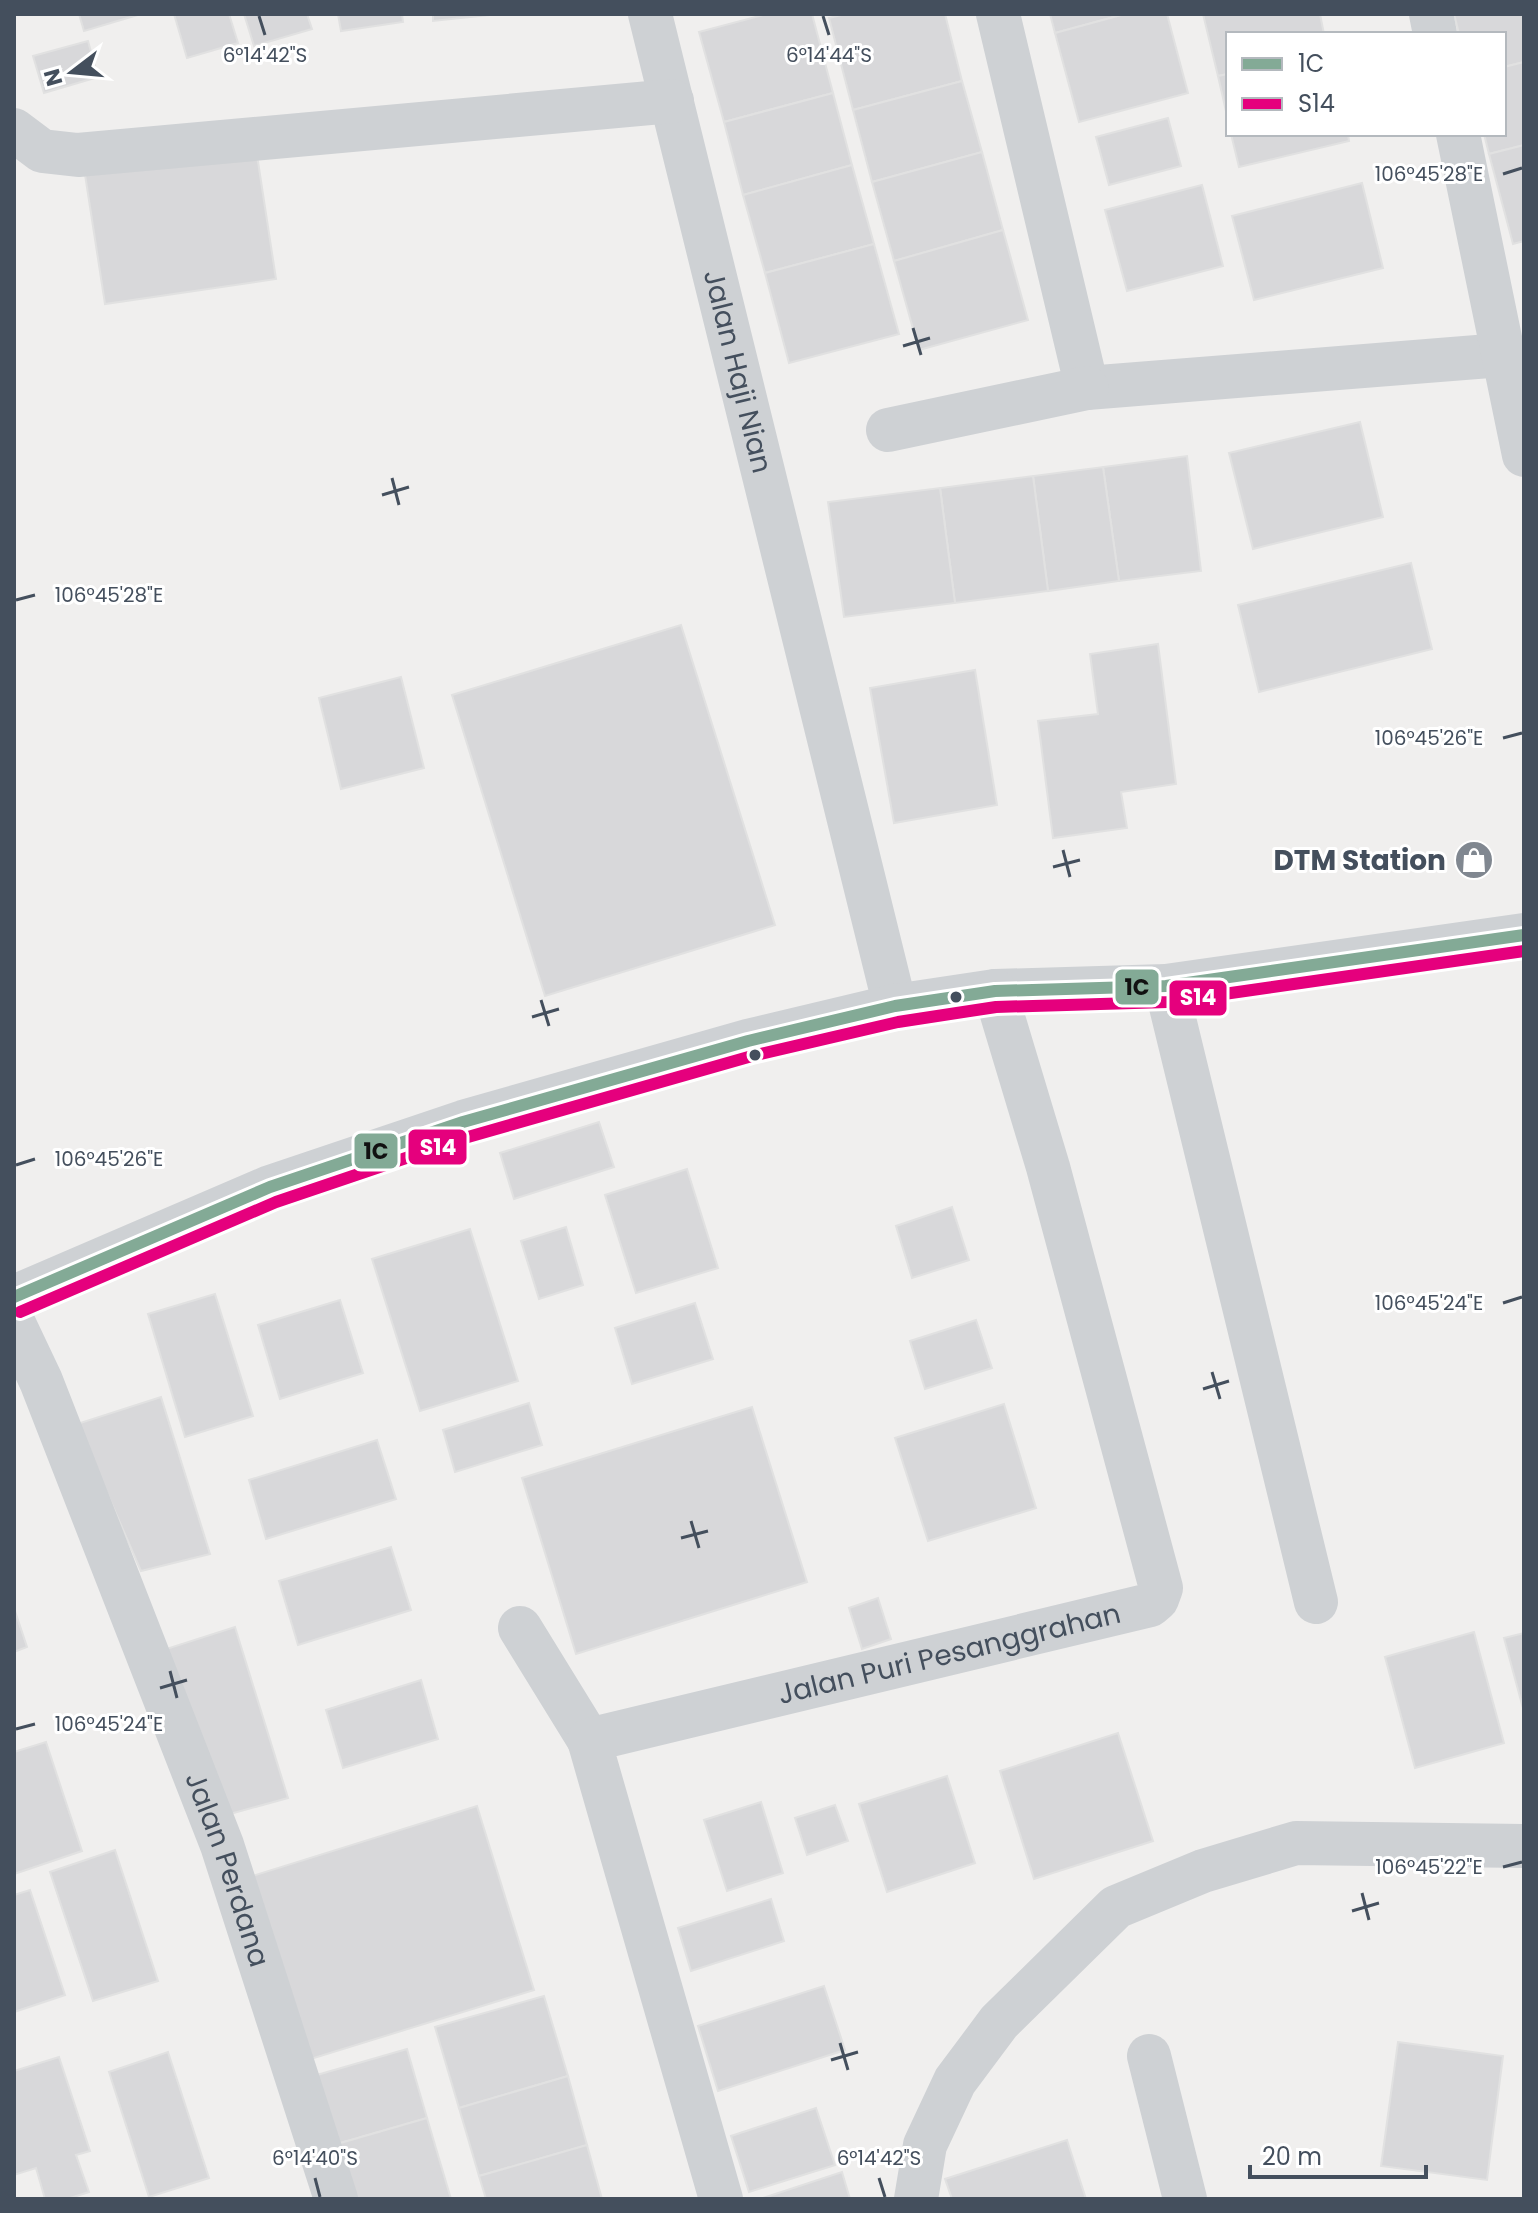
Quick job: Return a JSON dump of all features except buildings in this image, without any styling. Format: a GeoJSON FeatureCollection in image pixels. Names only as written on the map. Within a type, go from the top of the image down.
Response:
{"type":"FeatureCollection","features":[{"type":"Feature","properties":{"kind":"street","name":"Jalan Haji Nian"},"geometry":{"type":"LineString","coordinates":[[650,14],[895,1006]]}},
{"type":"Feature","properties":{"kind":"street"},"geometry":{"type":"LineString","coordinates":[[998,14],[1087,388]]}},
{"type":"Feature","properties":{"kind":"street"},"geometry":{"type":"LineString","coordinates":[[14,130],[42,151],[78,155],[672,101]]}},
{"type":"Feature","properties":{"kind":"street"},"geometry":{"type":"LineString","coordinates":[[1458,136],[1524,455]]}},
{"type":"Feature","properties":{"kind":"street"},"geometry":{"type":"LineString","coordinates":[[888,430],[1087,388],[1502,355]]}},
{"type":"Feature","properties":{"kind":"street"},"geometry":{"type":"LineString","coordinates":[[14,1297],[149,1236],[270,1187],[463,1122],[692,1055],[895,1006],[995,991],[1166,986],[1524,935]]}},
{"type":"Feature","properties":{"kind":"street"},"geometry":{"type":"LineString","coordinates":[[1166,986],[1316,1602]]}},
{"type":"Feature","properties":{"kind":"street","name":"Jalan Puri Pesanggrahan"},"geometry":{"type":"LineString","coordinates":[[589,1740],[1150,1605],[1157,1599],[1161,1588],[1048,1167],[995,991]]}},
{"type":"Feature","properties":{"kind":"street","name":"Jalan Perdana"},"geometry":{"type":"LineString","coordinates":[[14,1324],[41,1381],[222,1845],[336,2199]]}},
{"type":"Feature","properties":{"kind":"street"},"geometry":{"type":"LineString","coordinates":[[520,1628],[589,1740],[721,2199]]}},
{"type":"Feature","properties":{"kind":"street"},"geometry":{"type":"LineString","coordinates":[[916,2199],[925,2145],[955,2081],[999,2022],[1116,1907],[1203,1871],[1296,1843],[1524,1846]]}},
{"type":"Feature","properties":{"kind":"street"},"geometry":{"type":"LineString","coordinates":[[1149,2056],[1185,2199]]}},
{"type":"Feature","properties":{"kind":"transit line","name":"1C"},"geometry":{"type":"LineString","coordinates":[[14,1297],[270,1187],[463,1122],[748,1041],[895,1006],[995,991],[1166,986],[1524,935]]}},
{"type":"Feature","properties":{"kind":"transit line","name":"S14"},"geometry":{"type":"LineString","coordinates":[[20,1312],[276,1202],[468,1137],[752,1056],[898,1022],[996,1007],[1168,1002],[1524,951]]}},
{"type":"Feature","properties":{"kind":"place","name":"DTM Station"},"geometry":{"type":"Point","coordinates":[1474,860]}}]}
